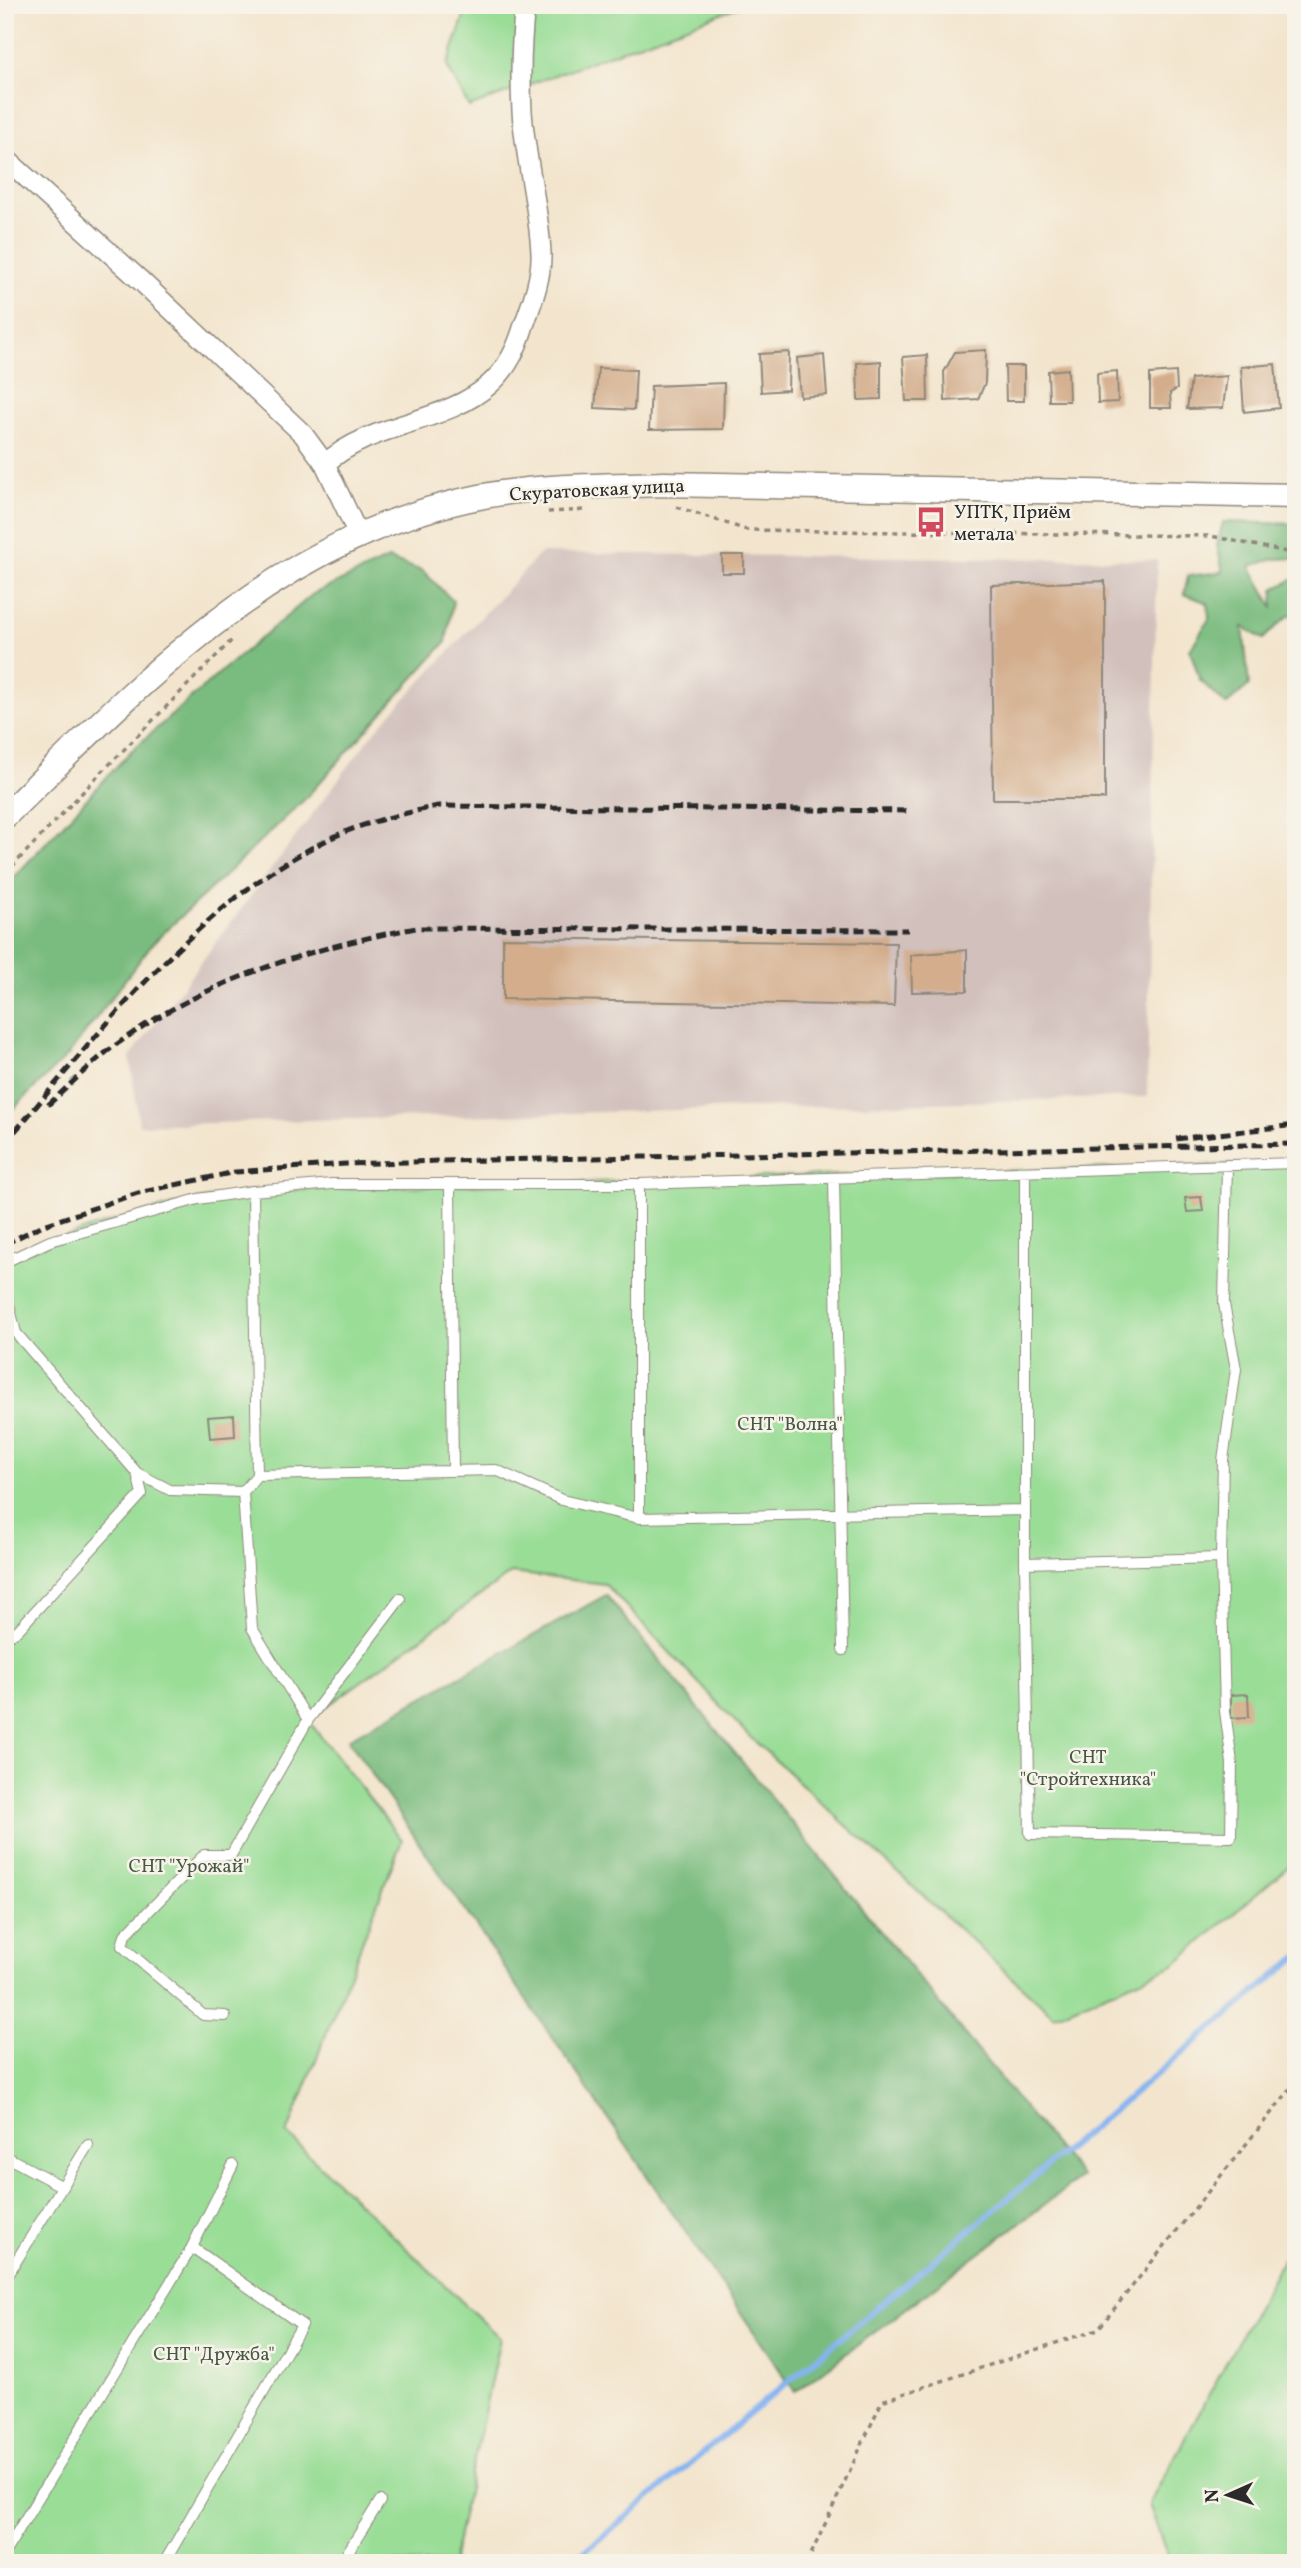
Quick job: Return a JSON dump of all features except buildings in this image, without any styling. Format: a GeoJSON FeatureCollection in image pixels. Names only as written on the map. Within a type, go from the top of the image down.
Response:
{"type":"FeatureCollection","features":[{"type":"Feature","properties":{"kind":"street"},"geometry":{"type":"LineString","coordinates":[[325,464],[339,452],[383,431],[467,401],[490,384],[509,363],[535,292],[541,255],[522,113],[525,5]]}},
{"type":"Feature","properties":{"kind":"street"},"geometry":{"type":"LineString","coordinates":[[5,158],[293,424],[325,464],[358,534]]}},
{"type":"Feature","properties":{"kind":"street","name":"Скуратовская улица"},"geometry":{"type":"LineString","coordinates":[[5,816],[148,677],[278,577],[358,534],[422,510],[485,495],[568,487],[664,484],[1296,496]]}},
{"type":"Feature","properties":{"kind":"lane"},"geometry":{"type":"LineString","coordinates":[[5,1262],[63,1237],[198,1199],[332,1184],[639,1184],[1296,1163]]}},
{"type":"Feature","properties":{"kind":"lane"},"geometry":{"type":"LineString","coordinates":[[1025,1172],[1025,1563],[1030,1834],[1231,1837],[1232,1763],[1225,1711],[1221,1558],[1223,1460],[1236,1369],[1224,1304],[1227,1165]]}},
{"type":"Feature","properties":{"kind":"lane"},"geometry":{"type":"LineString","coordinates":[[834,1178],[844,1650]]}},
{"type":"Feature","properties":{"kind":"lane"},"geometry":{"type":"LineString","coordinates":[[639,1184],[639,1518]]}},
{"type":"Feature","properties":{"kind":"lane"},"geometry":{"type":"LineString","coordinates":[[450,1185],[453,1471]]}},
{"type":"Feature","properties":{"kind":"lane"},"geometry":{"type":"LineString","coordinates":[[253,1191],[257,1475],[243,1492],[252,1628],[308,1720]]}},
{"type":"Feature","properties":{"kind":"lane"},"geometry":{"type":"LineString","coordinates":[[5,1289],[16,1333],[137,1473],[170,1490],[243,1492]]}},
{"type":"Feature","properties":{"kind":"lane"},"geometry":{"type":"LineString","coordinates":[[257,1475],[496,1470],[562,1500],[639,1518],[1025,1510]]}},
{"type":"Feature","properties":{"kind":"lane"},"geometry":{"type":"LineString","coordinates":[[5,1638],[18,1630],[142,1494],[137,1473]]}},
{"type":"Feature","properties":{"kind":"lane"},"geometry":{"type":"LineString","coordinates":[[1025,1563],[1221,1558]]}},
{"type":"Feature","properties":{"kind":"lane"},"geometry":{"type":"LineString","coordinates":[[225,2016],[203,2015],[122,1946],[125,1935],[204,1855],[232,1856],[308,1720],[400,1599]]}},
{"type":"Feature","properties":{"kind":"lane"},"geometry":{"type":"LineString","coordinates":[[5,2279],[88,2145]]}},
{"type":"Feature","properties":{"kind":"lane"},"geometry":{"type":"LineString","coordinates":[[5,2157],[61,2186]]}},
{"type":"Feature","properties":{"kind":"lane"},"geometry":{"type":"LineString","coordinates":[[5,2552],[192,2247],[233,2165]]}},
{"type":"Feature","properties":{"kind":"lane"},"geometry":{"type":"LineString","coordinates":[[164,2563],[302,2325],[192,2247]]}},
{"type":"Feature","properties":{"kind":"lane"},"geometry":{"type":"LineString","coordinates":[[341,2563],[380,2501]]}},
{"type":"Feature","properties":{"kind":"path"},"geometry":{"type":"LineString","coordinates":[[672,506],[747,530],[1211,536],[1296,554]]}},
{"type":"Feature","properties":{"kind":"path"},"geometry":{"type":"LineString","coordinates":[[540,513],[593,510]]}},
{"type":"Feature","properties":{"kind":"path"},"geometry":{"type":"LineString","coordinates":[[5,874],[97,776],[234,639]]}},
{"type":"Feature","properties":{"kind":"path"},"geometry":{"type":"LineString","coordinates":[[807,2563],[882,2400],[1098,2329],[1296,2082]]}},
{"type":"Feature","properties":{"kind":"shaded area"},"geometry":{"type":"Polygon","coordinates":[[[541,553],[1157,560],[1147,1097],[139,1125],[130,1057],[375,731],[541,553]]]}},
{"type":"Feature","properties":{"kind":"green space"},"geometry":{"type":"Polygon","coordinates":[[[468,5],[743,5],[469,107],[447,66],[468,5]]]}},
{"type":"Feature","properties":{"kind":"green space"},"geometry":{"type":"Polygon","coordinates":[[[1223,522],[1296,524],[1296,558],[1274,559],[1250,566],[1273,607],[1274,589],[1296,578],[1296,616],[1289,615],[1263,639],[1243,627],[1249,685],[1226,705],[1200,680],[1190,650],[1209,619],[1208,603],[1184,594],[1188,576],[1223,572],[1217,545],[1223,522]]]}},
{"type":"Feature","properties":{"kind":"green space"},"geometry":{"type":"Polygon","coordinates":[[[388,559],[423,571],[453,601],[446,642],[303,801],[152,944],[69,1054],[5,1117],[5,887],[130,752],[224,669],[313,594],[388,559]]]}},
{"type":"Feature","properties":{"kind":"green space"},"geometry":{"type":"Polygon","coordinates":[[[1296,1163],[1296,1860],[1174,1965],[1054,2016],[749,1736],[605,1584],[511,1573],[308,1720],[402,1840],[287,2134],[500,2338],[452,2563],[5,2563],[5,1262],[64,1237],[126,1218],[190,1202],[253,1191],[1296,1163]]]}},
{"type":"Feature","properties":{"kind":"green space"},"geometry":{"type":"Polygon","coordinates":[[[606,1595],[1081,2177],[795,2392],[348,1739],[606,1595]]]}},
{"type":"Feature","properties":{"kind":"green space"},"geometry":{"type":"Polygon","coordinates":[[[1296,2235],[1296,2563],[1170,2563],[1149,2504],[1296,2235]]]}},
{"type":"Feature","properties":{"kind":"waterway"},"geometry":{"type":"LineString","coordinates":[[571,2563],[1296,1958]]}},
{"type":"Feature","properties":{"kind":"railway"},"geometry":{"type":"LineString","coordinates":[[5,1143],[115,1015],[153,973],[194,934],[237,897],[282,865],[357,827],[438,806],[908,811]]}},
{"type":"Feature","properties":{"kind":"railway"},"geometry":{"type":"LineString","coordinates":[[48,1105],[110,1049],[153,1020],[188,1001],[224,984],[300,956],[416,928],[908,930]]}},
{"type":"Feature","properties":{"kind":"railway"},"geometry":{"type":"LineString","coordinates":[[1176,1139],[1296,1125]]}},
{"type":"Feature","properties":{"kind":"railway"},"geometry":{"type":"LineString","coordinates":[[5,1244],[41,1226],[138,1193],[235,1172],[441,1161],[1296,1144]]}},
{"type":"Feature","properties":{"kind":"place","name":"УПТК, Приём метала"},"geometry":{"type":"Point","coordinates":[931,522]}},
{"type":"Feature","properties":{"kind":"park label","name":"СНТ \"Волна\""},"geometry":{"type":"Point","coordinates":[790,1423]}},
{"type":"Feature","properties":{"kind":"park label","name":"СНТ \"Стройтехника\""},"geometry":{"type":"Point","coordinates":[1088,1767]}},
{"type":"Feature","properties":{"kind":"park label","name":"СНТ \"Урожай\""},"geometry":{"type":"Point","coordinates":[189,1865]}},
{"type":"Feature","properties":{"kind":"park label","name":"СНТ \"Дружба\""},"geometry":{"type":"Point","coordinates":[214,2353]}}]}
